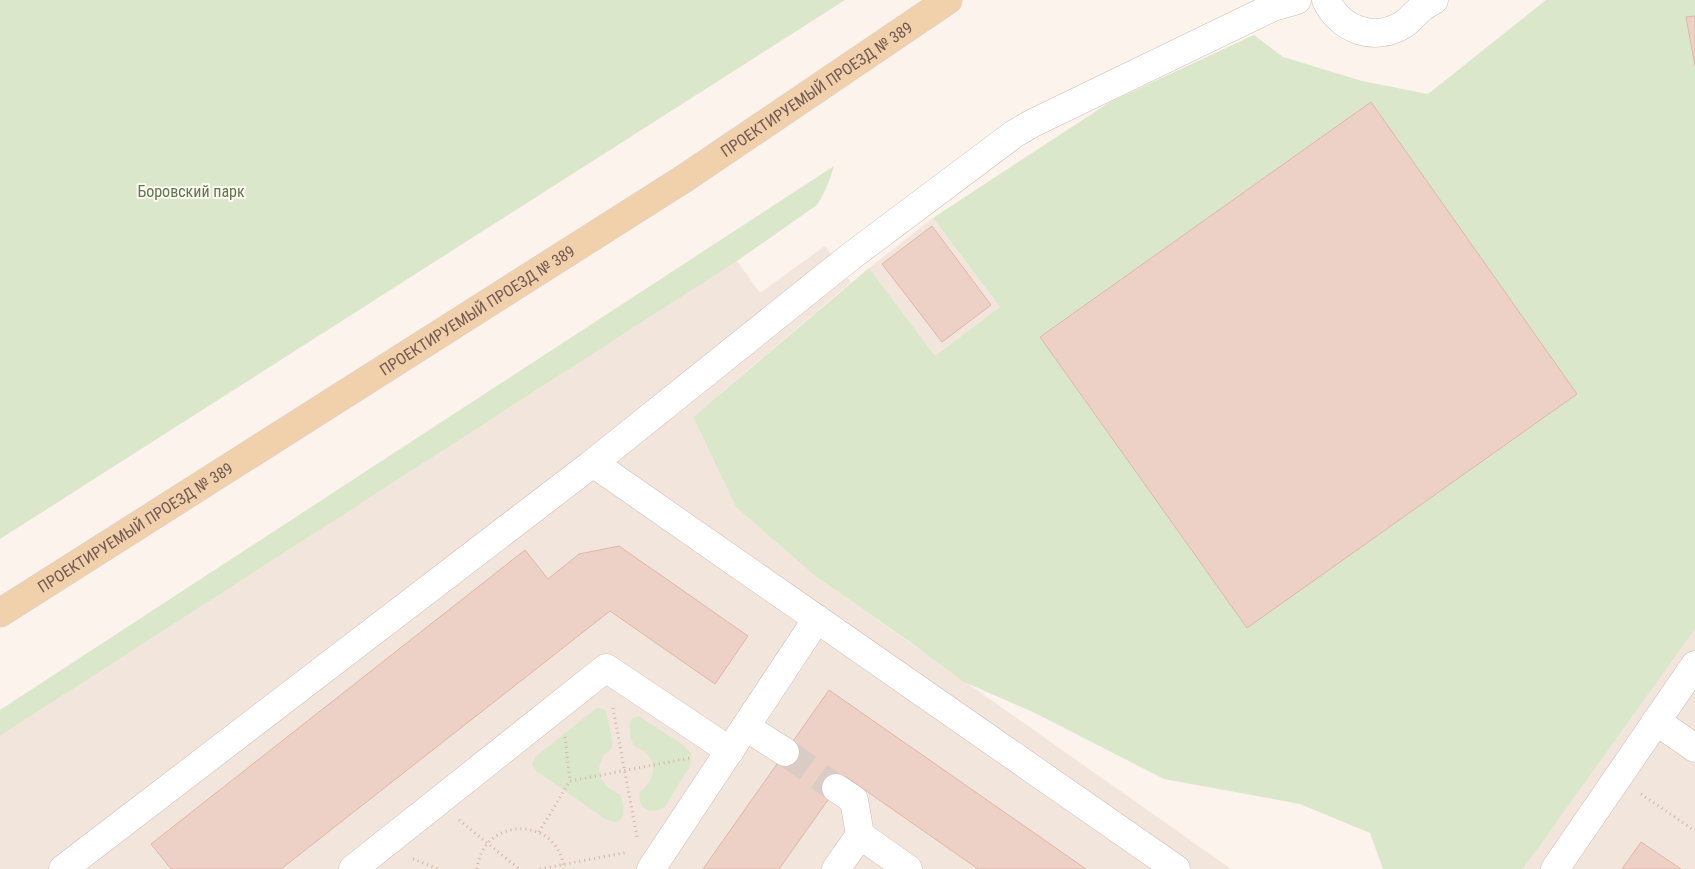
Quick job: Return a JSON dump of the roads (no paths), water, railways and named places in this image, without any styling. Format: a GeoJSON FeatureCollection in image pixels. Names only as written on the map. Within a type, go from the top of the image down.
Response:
{"type":"FeatureCollection","features":[{"type":"Feature","properties":{"kind":"main road","name":"ПРОЕКТИРУЕМЫЙ ПРОЕЗД № 389"},"geometry":{"type":"LineString","coordinates":[[0,613],[685,178],[948,0]]}},
{"type":"Feature","properties":{"kind":"street"},"geometry":{"type":"LineString","coordinates":[[63,869],[593,463],[850,257],[1014,134],[1032,123],[1264,11],[1297,0]]}},
{"type":"Feature","properties":{"kind":"street"},"geometry":{"type":"LineString","coordinates":[[1326,0],[1332,11],[1346,25],[1365,32],[1386,32],[1392,30],[1404,24],[1425,3]]}},
{"type":"Feature","properties":{"kind":"street"},"geometry":{"type":"LineString","coordinates":[[593,463],[1176,869]]}},
{"type":"Feature","properties":{"kind":"street"},"geometry":{"type":"LineString","coordinates":[[651,869],[817,619]]}},
{"type":"Feature","properties":{"kind":"street"},"geometry":{"type":"LineString","coordinates":[[1555,869],[1695,665]]}},
{"type":"Feature","properties":{"kind":"street"},"geometry":{"type":"LineString","coordinates":[[353,869],[606,668],[730,751]]}},
{"type":"Feature","properties":{"kind":"street"},"geometry":{"type":"LineString","coordinates":[[1656,721],[1695,748]]}},
{"type":"Feature","properties":{"kind":"street"},"geometry":{"type":"LineString","coordinates":[[746,727],[785,752]]}},
{"type":"Feature","properties":{"kind":"street"},"geometry":{"type":"LineString","coordinates":[[836,788],[854,800],[860,834],[908,869]]}},
{"type":"Feature","properties":{"kind":"street"},"geometry":{"type":"LineString","coordinates":[[836,869],[860,834]]}},
{"type":"Feature","properties":{"kind":"tunnel"},"geometry":{"type":"LineString","coordinates":[[785,752],[836,788]]}},
{"type":"Feature","properties":{"kind":"park label","name":"Боровский парк"},"geometry":{"type":"Point","coordinates":[191,191]}}]}
